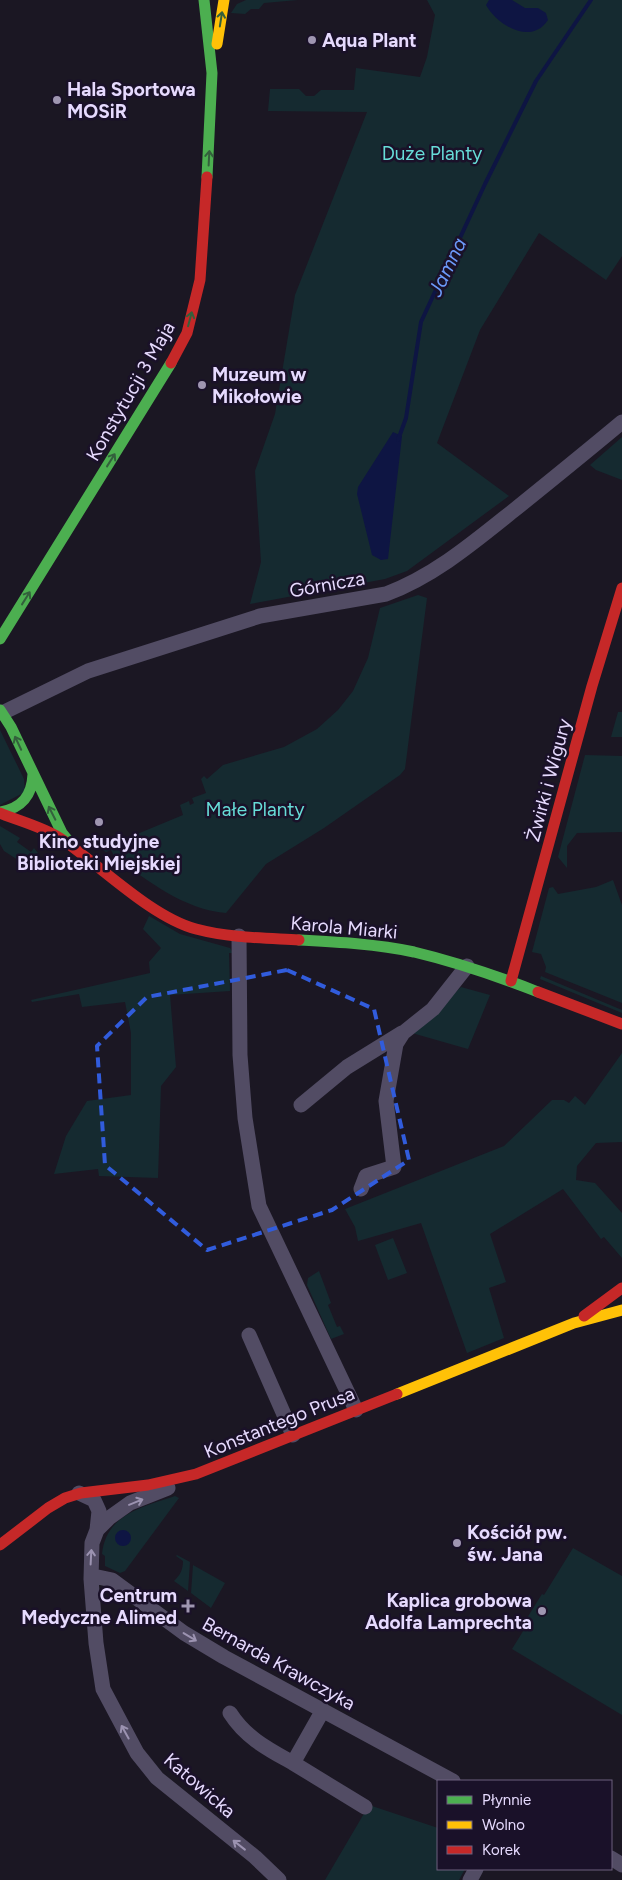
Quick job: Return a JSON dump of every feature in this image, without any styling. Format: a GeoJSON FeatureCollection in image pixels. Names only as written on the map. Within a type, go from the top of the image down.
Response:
{"type":"FeatureCollection","features":[{"type":"Feature","properties":{"kind":"street","name":"Konstytucji 3 Maja"},"geometry":{"type":"LineString","coordinates":[[204,0],[212,74]]}},
{"type":"Feature","properties":{"kind":"street"},"geometry":{"type":"LineString","coordinates":[[213,0],[222,0]]}},
{"type":"Feature","properties":{"kind":"street","name":"Konstytucji 3 Maja"},"geometry":{"type":"LineString","coordinates":[[0,640],[170,364],[187,333],[200,280],[211,125],[212,74],[222,0]]}},
{"type":"Feature","properties":{"kind":"street","name":"Górnicza"},"geometry":{"type":"LineString","coordinates":[[1,712],[88,671],[260,616],[386,594],[406,586],[444,564],[473,543],[622,422]]}},
{"type":"Feature","properties":{"kind":"street","name":"Żwirki i Wigury"},"geometry":{"type":"LineString","coordinates":[[511,981],[595,672],[622,588]]}},
{"type":"Feature","properties":{"kind":"street","name":"Karola Miarki"},"geometry":{"type":"LineString","coordinates":[[1,712],[11,727],[62,833],[76,850]]}},
{"type":"Feature","properties":{"kind":"street"},"geometry":{"type":"LineString","coordinates":[[0,812],[11,811],[26,800],[32,788],[33,774]]}},
{"type":"Feature","properties":{"kind":"street","name":"Karola Miarki"},"geometry":{"type":"LineString","coordinates":[[0,812],[58,837],[142,899],[176,920],[213,933],[357,943],[413,952],[467,966],[511,981],[622,1024]]}},
{"type":"Feature","properties":{"kind":"street"},"geometry":{"type":"LineString","coordinates":[[239,936],[240,1054],[245,1118],[259,1206],[356,1410]]}},
{"type":"Feature","properties":{"kind":"street"},"geometry":{"type":"LineString","coordinates":[[301,1105],[347,1067],[403,1032],[433,1009],[467,966]]}},
{"type":"Feature","properties":{"kind":"street"},"geometry":{"type":"LineString","coordinates":[[361,1189],[366,1176],[394,1167],[386,1101],[390,1066],[396,1044],[403,1032]]}},
{"type":"Feature","properties":{"kind":"street","name":"Konstantego Prusa"},"geometry":{"type":"LineString","coordinates":[[574,1323],[622,1288]]}},
{"type":"Feature","properties":{"kind":"street","name":"Konstantego Prusa"},"geometry":{"type":"LineString","coordinates":[[0,1545],[12,1539],[55,1502],[78,1493],[132,1489],[183,1478],[574,1323],[622,1310]]}},
{"type":"Feature","properties":{"kind":"street"},"geometry":{"type":"LineString","coordinates":[[248,1335],[293,1435]]}},
{"type":"Feature","properties":{"kind":"street"},"geometry":{"type":"LineString","coordinates":[[97,1530],[108,1518],[130,1504],[164,1491],[183,1478]]}},
{"type":"Feature","properties":{"kind":"street","name":"Katowicka"},"geometry":{"type":"LineString","coordinates":[[78,1493],[94,1500],[98,1505],[97,1530],[92,1543],[91,1579],[96,1644],[103,1689],[137,1753],[157,1778],[255,1857],[279,1880]]}},
{"type":"Feature","properties":{"kind":"street","name":"Bernarda Krawczyka"},"geometry":{"type":"LineString","coordinates":[[91,1579],[106,1578],[123,1587],[184,1633],[451,1780]]}},
{"type":"Feature","properties":{"kind":"street"},"geometry":{"type":"LineString","coordinates":[[293,1763],[322,1710]]}},
{"type":"Feature","properties":{"kind":"street"},"geometry":{"type":"LineString","coordinates":[[230,1713],[239,1728],[252,1739],[365,1807]]}},
{"type":"Feature","properties":{"kind":"highlighted area"},"geometry":{"type":"Polygon","coordinates":[[[287,970],[374,1009],[409,1160],[332,1210],[207,1250],[105,1165],[97,1046],[147,997],[287,970]]]}},
{"type":"Feature","properties":{"kind":"green space"},"geometry":{"type":"Polygon","coordinates":[[[246,0],[298,0],[264,3],[259,9],[251,9],[245,14],[231,13],[237,4],[246,0]]]}},
{"type":"Feature","properties":{"kind":"green space","name":"Duże Planty"},"geometry":{"type":"Polygon","coordinates":[[[427,0],[622,0],[622,256],[606,280],[539,233],[480,330],[437,443],[509,496],[407,571],[385,579],[250,604],[261,562],[255,471],[275,414],[295,295],[367,112],[268,111],[270,89],[299,89],[306,96],[314,96],[321,90],[354,90],[356,68],[420,77],[427,57],[435,15],[427,0]]]}},
{"type":"Feature","properties":{"kind":"green space"},"geometry":{"type":"Polygon","coordinates":[[[622,437],[622,480],[596,470],[590,465],[622,437]]]}},
{"type":"Feature","properties":{"kind":"green space","name":"Małe Planty"},"geometry":{"type":"Polygon","coordinates":[[[418,595],[427,598],[405,769],[400,775],[324,828],[266,864],[226,913],[195,906],[167,893],[115,858],[111,850],[106,852],[101,849],[183,815],[180,805],[189,801],[190,805],[194,803],[192,798],[206,793],[201,779],[204,776],[207,779],[223,765],[284,747],[317,729],[338,710],[353,691],[368,658],[380,608],[418,595]]]}},
{"type":"Feature","properties":{"kind":"green space"},"geometry":{"type":"Polygon","coordinates":[[[618,712],[622,712],[622,737],[611,737],[618,712]]]}},
{"type":"Feature","properties":{"kind":"green space"},"geometry":{"type":"Polygon","coordinates":[[[0,730],[24,779],[25,792],[0,805],[0,730]]]}},
{"type":"Feature","properties":{"kind":"green space"},"geometry":{"type":"Polygon","coordinates":[[[585,755],[622,756],[622,832],[577,833],[567,846],[567,868],[558,857],[585,755]]]}},
{"type":"Feature","properties":{"kind":"green space"},"geometry":{"type":"Polygon","coordinates":[[[0,826],[20,838],[17,842],[31,852],[34,848],[38,853],[18,860],[4,851],[0,844],[0,826]]]}},
{"type":"Feature","properties":{"kind":"green space"},"geometry":{"type":"Polygon","coordinates":[[[613,880],[622,905],[622,1003],[545,972],[546,967],[541,954],[532,952],[549,888],[553,887],[558,894],[596,887],[613,880]]]}},
{"type":"Feature","properties":{"kind":"green space"},"geometry":{"type":"Polygon","coordinates":[[[149,916],[180,934],[230,948],[233,953],[229,953],[230,991],[170,995],[176,1067],[161,1086],[158,1178],[99,1176],[98,1169],[54,1174],[66,1136],[87,1101],[131,1095],[131,1033],[125,1002],[82,1007],[79,994],[32,1002],[31,1000],[150,973],[149,962],[161,948],[143,929],[149,916]]]}},
{"type":"Feature","properties":{"kind":"green space"},"geometry":{"type":"Polygon","coordinates":[[[541,976],[622,1010],[622,1013],[540,979],[541,976]]]}},
{"type":"Feature","properties":{"kind":"green space"},"geometry":{"type":"Polygon","coordinates":[[[461,987],[490,995],[468,1049],[412,1033],[461,987]]]}},
{"type":"Feature","properties":{"kind":"green space"},"geometry":{"type":"Polygon","coordinates":[[[622,1053],[622,1142],[596,1143],[577,1166],[576,1180],[595,1183],[622,1213],[622,1258],[604,1237],[601,1239],[563,1189],[490,1234],[506,1282],[489,1288],[504,1338],[467,1353],[421,1223],[358,1241],[355,1227],[345,1209],[504,1146],[552,1100],[564,1100],[569,1103],[575,1096],[585,1105],[622,1053]]]}},
{"type":"Feature","properties":{"kind":"green space"},"geometry":{"type":"Polygon","coordinates":[[[393,1238],[407,1273],[388,1280],[375,1245],[393,1238]]]}},
{"type":"Feature","properties":{"kind":"green space"},"geometry":{"type":"Polygon","coordinates":[[[319,1271],[331,1303],[328,1305],[337,1327],[340,1326],[344,1334],[331,1339],[307,1285],[308,1278],[319,1271]]]}},
{"type":"Feature","properties":{"kind":"green space"},"geometry":{"type":"Polygon","coordinates":[[[175,1496],[179,1498],[125,1571],[120,1573],[105,1566],[105,1556],[102,1554],[105,1540],[118,1521],[139,1509],[175,1496]]]}},
{"type":"Feature","properties":{"kind":"green space"},"geometry":{"type":"Polygon","coordinates":[[[573,1548],[622,1576],[622,1715],[512,1649],[530,1620],[527,1618],[542,1594],[544,1595],[573,1548]]]}},
{"type":"Feature","properties":{"kind":"green space"},"geometry":{"type":"Polygon","coordinates":[[[177,1555],[190,1562],[188,1591],[174,1581],[181,1572],[183,1564],[183,1561],[177,1555]]]}},
{"type":"Feature","properties":{"kind":"green space"},"geometry":{"type":"Polygon","coordinates":[[[193,1565],[225,1583],[211,1608],[191,1593],[193,1565]]]}},
{"type":"Feature","properties":{"kind":"green space"},"geometry":{"type":"Polygon","coordinates":[[[369,1805],[437,1828],[437,1870],[464,1870],[459,1880],[325,1880],[369,1805]]]}},
{"type":"Feature","properties":{"kind":"shaded area"},"geometry":{"type":"Polygon","coordinates":[[[489,0],[512,0],[525,8],[538,8],[546,13],[548,20],[541,28],[533,31],[515,30],[491,12],[486,5],[489,0]]]}},
{"type":"Feature","properties":{"kind":"shaded area"},"geometry":{"type":"Polygon","coordinates":[[[393,432],[402,436],[388,559],[381,560],[372,555],[357,494],[358,487],[393,432]]]}},
{"type":"Feature","properties":{"kind":"shaded area"},"geometry":{"type":"Polygon","coordinates":[[[123,1530],[129,1532],[131,1538],[129,1544],[123,1546],[117,1544],[115,1538],[117,1532],[123,1530]]]}},
{"type":"Feature","properties":{"kind":"waterway","name":"Jamna"},"geometry":{"type":"LineString","coordinates":[[398,440],[406,418],[421,322],[485,184],[536,81],[591,0]]}},
{"type":"Feature","properties":{"kind":"traffic: fast"},"geometry":{"type":"LineString","coordinates":[[204,0],[212,73],[207,177]]}},
{"type":"Feature","properties":{"kind":"traffic: fast"},"geometry":{"type":"LineString","coordinates":[[0,639],[171,363]]}},
{"type":"Feature","properties":{"kind":"traffic: fast"},"geometry":{"type":"LineString","coordinates":[[0,710],[11,727],[62,833],[71,844]]}},
{"type":"Feature","properties":{"kind":"traffic: fast"},"geometry":{"type":"LineString","coordinates":[[0,812],[8,810],[24,800],[31,789],[33,774]]}},
{"type":"Feature","properties":{"kind":"traffic: fast"},"geometry":{"type":"LineString","coordinates":[[299,940],[371,945],[414,952],[445,960],[538,992]]}},
{"type":"Feature","properties":{"kind":"traffic: slow"},"geometry":{"type":"LineString","coordinates":[[217,44],[224,0]]}},
{"type":"Feature","properties":{"kind":"traffic: slow"},"geometry":{"type":"LineString","coordinates":[[397,1394],[574,1323],[622,1310]]}},
{"type":"Feature","properties":{"kind":"traffic: jam"},"geometry":{"type":"LineString","coordinates":[[171,363],[187,333],[200,280],[207,177]]}},
{"type":"Feature","properties":{"kind":"traffic: jam"},"geometry":{"type":"LineString","coordinates":[[511,981],[592,686],[622,588]]}},
{"type":"Feature","properties":{"kind":"traffic: jam"},"geometry":{"type":"LineString","coordinates":[[0,813],[39,827],[60,838],[144,902],[161,914],[179,923],[196,929],[222,934],[299,940]]}},
{"type":"Feature","properties":{"kind":"traffic: jam"},"geometry":{"type":"LineString","coordinates":[[538,992],[622,1024]]}},
{"type":"Feature","properties":{"kind":"traffic: jam"},"geometry":{"type":"LineString","coordinates":[[584,1316],[622,1288]]}},
{"type":"Feature","properties":{"kind":"traffic: jam"},"geometry":{"type":"LineString","coordinates":[[0,1545],[48,1508],[65,1498],[81,1493],[148,1485],[196,1474],[397,1394]]}},
{"type":"Feature","properties":{"kind":"place","name":"Aqua Plant"},"geometry":{"type":"Point","coordinates":[312,40]}},
{"type":"Feature","properties":{"kind":"place","name":"Hala Sportowa MOSiR"},"geometry":{"type":"Point","coordinates":[57,100]}},
{"type":"Feature","properties":{"kind":"place","name":"Muzeum w Mikołowie"},"geometry":{"type":"Point","coordinates":[202,385]}},
{"type":"Feature","properties":{"kind":"place","name":"Kino studyjne Biblioteki Miejskiej"},"geometry":{"type":"Point","coordinates":[99,822]}},
{"type":"Feature","properties":{"kind":"place","name":"Kościół pw. św. Jana"},"geometry":{"type":"Point","coordinates":[457,1543]}},
{"type":"Feature","properties":{"kind":"place","name":"Centrum Medyczne Alimed"},"geometry":{"type":"Point","coordinates":[188,1606]}},
{"type":"Feature","properties":{"kind":"place","name":"Kaplica grobowa Adolfa Lamprechta"},"geometry":{"type":"Point","coordinates":[542,1611]}}]}
